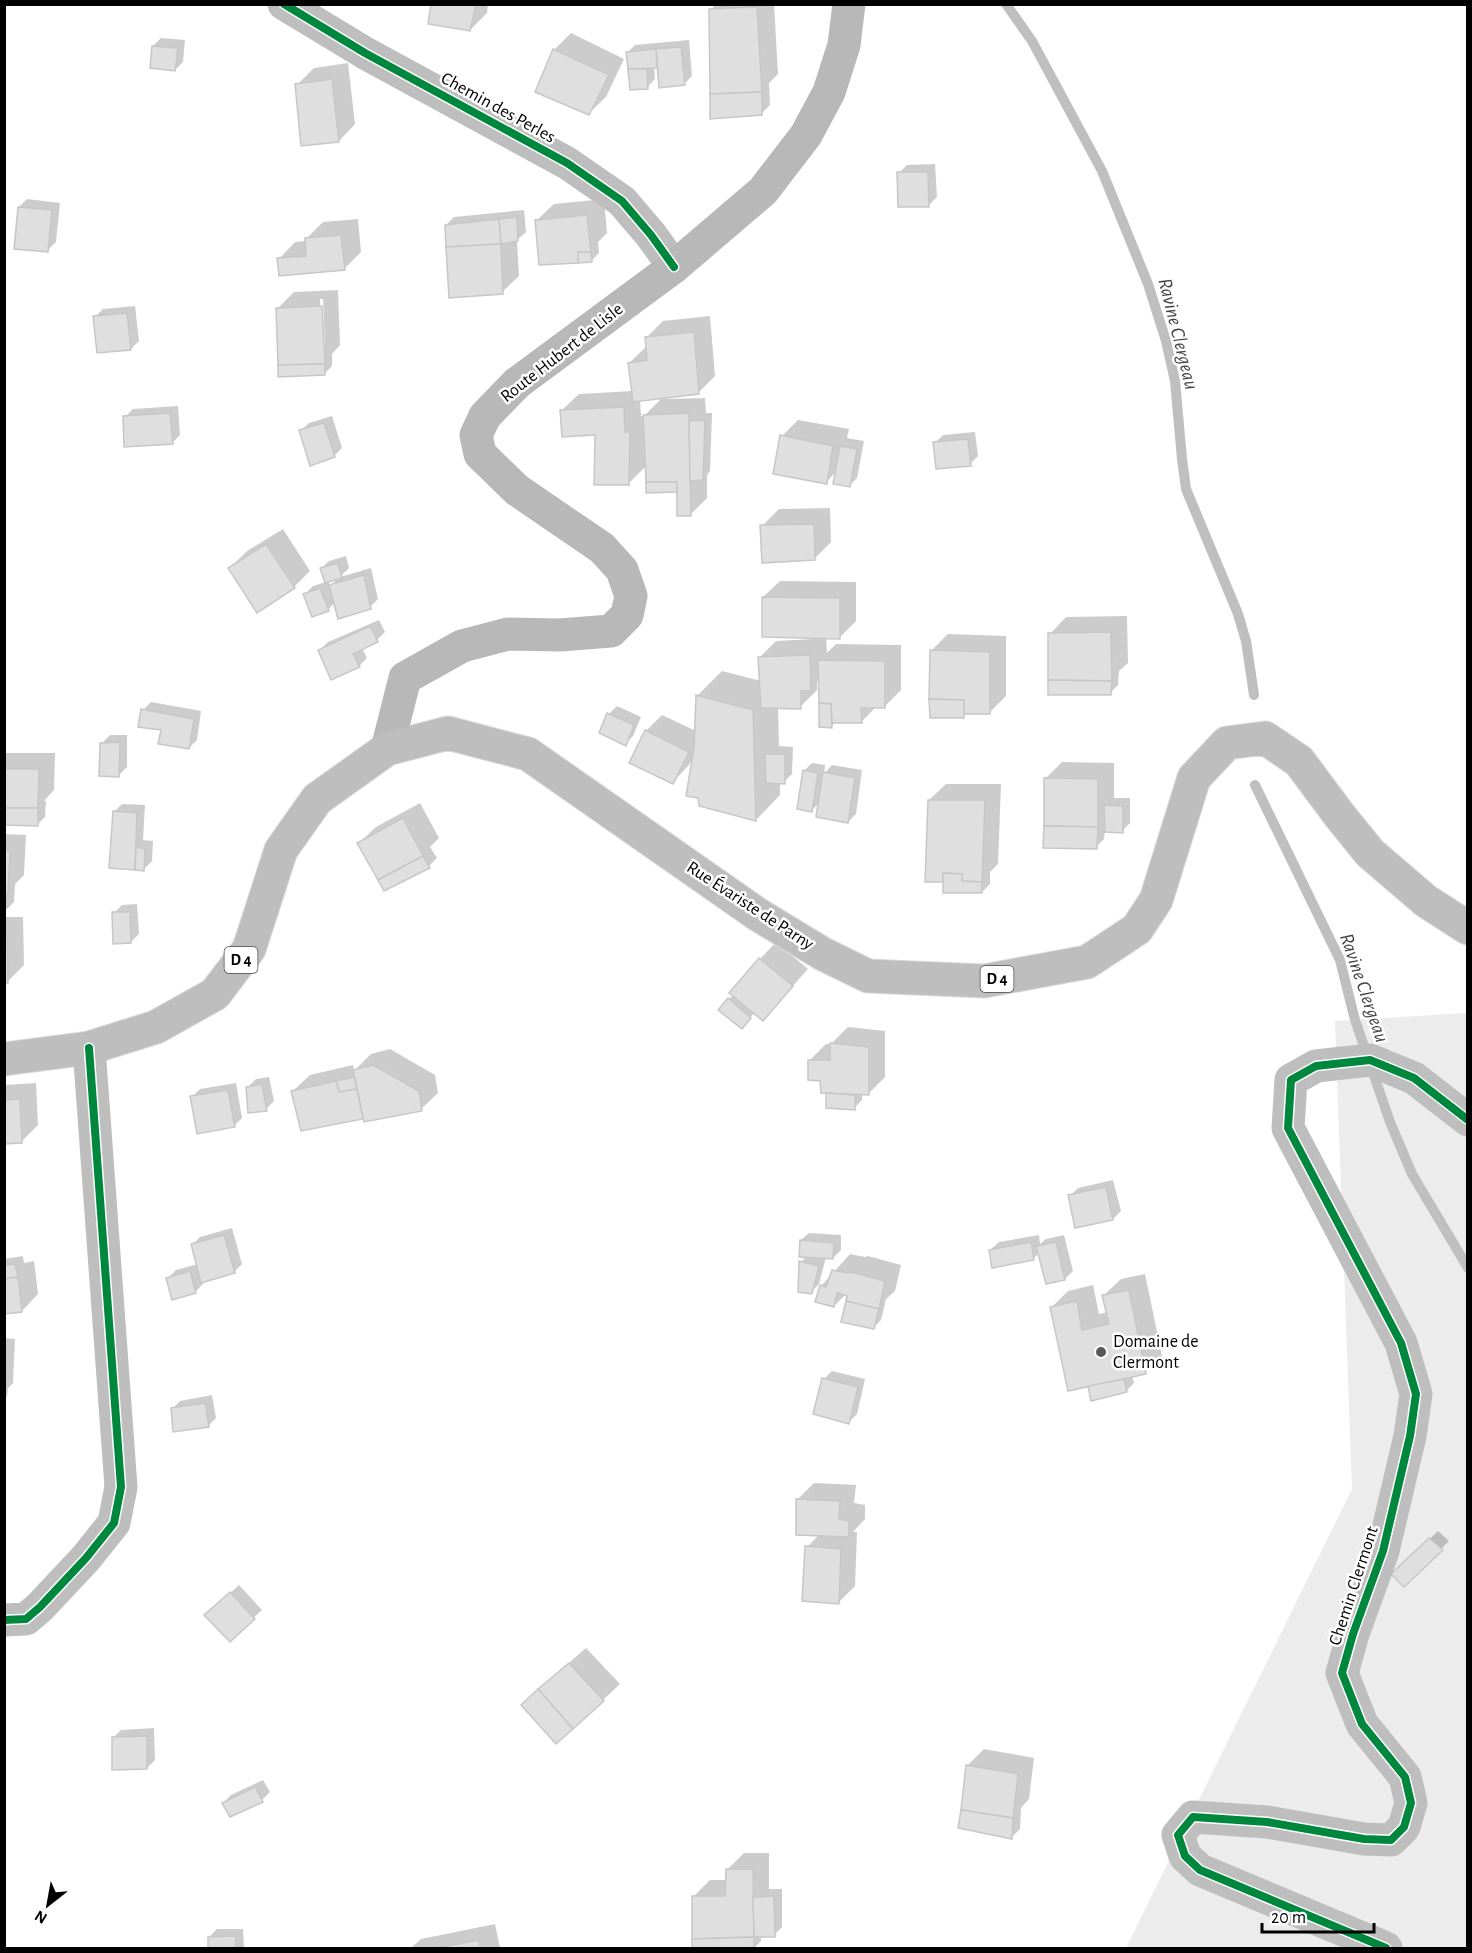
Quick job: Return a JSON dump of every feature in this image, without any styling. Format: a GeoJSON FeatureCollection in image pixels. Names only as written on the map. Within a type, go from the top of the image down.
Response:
{"type":"FeatureCollection","features":[{"type":"Feature","properties":{"kind":"main road","name":"Route Hubert de Lisle"},"geometry":{"type":"LineString","coordinates":[[387,749],[405,678],[462,646],[508,634],[560,635],[611,631],[627,615],[631,596],[622,570],[602,548],[517,490],[480,454],[476,435],[485,416],[517,383],[674,267],[763,191],[806,135],[829,92],[844,45],[849,4]]}},
{"type":"Feature","properties":{"kind":"street","name":"Chemin des Perles"},"geometry":{"type":"LineString","coordinates":[[284,4],[365,53],[567,163],[622,201],[674,267]]}},
{"type":"Feature","properties":{"kind":"street","name":"Rue Évariste de Parny"},"geometry":{"type":"LineString","coordinates":[[4,1059],[89,1048],[156,1028],[215,994],[249,949],[281,850],[318,800],[387,749],[448,733],[528,754],[757,914],[823,954],[868,976],[984,981],[1087,962],[1137,929],[1156,900],[1194,778],[1227,743],[1265,738],[1299,761],[1370,853],[1426,901],[1467,928]]}},
{"type":"Feature","properties":{"kind":"street"},"geometry":{"type":"LineString","coordinates":[[4,1620],[26,1619],[86,1558],[114,1523],[121,1487],[89,1048]]}},
{"type":"Feature","properties":{"kind":"street","name":"Chemin Clermont"},"geometry":{"type":"LineString","coordinates":[[1386,1948],[1200,1870],[1185,1856],[1178,1835],[1193,1817],[1267,1822],[1364,1839],[1392,1840],[1404,1827],[1411,1803],[1405,1777],[1362,1724],[1342,1673],[1353,1634],[1383,1551],[1410,1436],[1416,1394],[1401,1343],[1288,1128],[1291,1080],[1316,1066],[1370,1060],[1414,1078],[1467,1120]]}},
{"type":"Feature","properties":{"kind":"shaded area"},"geometry":{"type":"Polygon","coordinates":[[[1467,1013],[1467,1948],[1126,1948],[1352,1489],[1335,1021],[1467,1013]]]}},
{"type":"Feature","properties":{"kind":"building"},"geometry":{"type":"Polygon","coordinates":[[[431,4],[476,4],[470,31],[428,24],[431,4]]]}},
{"type":"Feature","properties":{"kind":"building"},"geometry":{"type":"Polygon","coordinates":[[[757,7],[762,92],[710,94],[709,9],[757,7]]]}},
{"type":"Feature","properties":{"kind":"building"},"geometry":{"type":"Polygon","coordinates":[[[152,46],[178,48],[175,71],[150,68],[152,46]]]}},
{"type":"Feature","properties":{"kind":"building"},"geometry":{"type":"Polygon","coordinates":[[[681,47],[685,85],[659,88],[656,49],[681,47]]]}},
{"type":"Feature","properties":{"kind":"building"},"geometry":{"type":"Polygon","coordinates":[[[553,49],[609,75],[589,115],[535,92],[553,49]]]}},
{"type":"Feature","properties":{"kind":"building"},"geometry":{"type":"Polygon","coordinates":[[[656,49],[657,68],[628,69],[626,52],[656,49]]]}},
{"type":"Feature","properties":{"kind":"building"},"geometry":{"type":"Polygon","coordinates":[[[628,69],[647,69],[648,89],[630,90],[628,69]]]}},
{"type":"Feature","properties":{"kind":"building"},"geometry":{"type":"Polygon","coordinates":[[[332,79],[339,142],[301,146],[295,84],[332,79]]]}},
{"type":"Feature","properties":{"kind":"building"},"geometry":{"type":"Polygon","coordinates":[[[762,92],[762,115],[710,119],[710,94],[762,92]]]}},
{"type":"Feature","properties":{"kind":"building"},"geometry":{"type":"Polygon","coordinates":[[[897,172],[928,172],[929,207],[898,207],[897,172]]]}},
{"type":"Feature","properties":{"kind":"building"},"geometry":{"type":"Polygon","coordinates":[[[18,207],[52,210],[48,252],[14,249],[18,207]]]}},
{"type":"Feature","properties":{"kind":"building"},"geometry":{"type":"Polygon","coordinates":[[[587,215],[591,252],[578,252],[578,263],[539,265],[535,220],[587,215]]]}},
{"type":"Feature","properties":{"kind":"building"},"geometry":{"type":"Polygon","coordinates":[[[517,217],[518,241],[501,244],[499,219],[517,217]]]}},
{"type":"Feature","properties":{"kind":"building"},"geometry":{"type":"Polygon","coordinates":[[[499,219],[501,244],[446,247],[445,225],[499,219]]]}},
{"type":"Feature","properties":{"kind":"building"},"geometry":{"type":"Polygon","coordinates":[[[341,235],[345,270],[279,276],[277,258],[306,256],[305,238],[341,235]]]}},
{"type":"Feature","properties":{"kind":"building"},"geometry":{"type":"Polygon","coordinates":[[[501,244],[503,294],[449,298],[446,247],[501,244]]]}},
{"type":"Feature","properties":{"kind":"building"},"geometry":{"type":"Polygon","coordinates":[[[578,252],[591,252],[592,262],[578,263],[578,252]]]}},
{"type":"Feature","properties":{"kind":"building"},"geometry":{"type":"Polygon","coordinates":[[[322,306],[325,364],[278,365],[276,308],[322,306]]]}},
{"type":"Feature","properties":{"kind":"building"},"geometry":{"type":"Polygon","coordinates":[[[127,313],[131,350],[97,353],[93,316],[127,313]]]}},
{"type":"Feature","properties":{"kind":"building"},"geometry":{"type":"Polygon","coordinates":[[[694,332],[699,394],[633,402],[628,363],[647,360],[645,337],[694,332]]]}},
{"type":"Feature","properties":{"kind":"building"},"geometry":{"type":"Polygon","coordinates":[[[325,364],[325,375],[278,377],[278,365],[325,364]]]}},
{"type":"Feature","properties":{"kind":"building"},"geometry":{"type":"Polygon","coordinates":[[[624,407],[625,432],[630,432],[629,485],[594,485],[595,435],[562,437],[560,410],[624,407]]]}},
{"type":"Feature","properties":{"kind":"building"},"geometry":{"type":"Polygon","coordinates":[[[170,413],[173,444],[124,447],[123,416],[170,413]]]}},
{"type":"Feature","properties":{"kind":"building"},"geometry":{"type":"Polygon","coordinates":[[[689,413],[691,516],[677,516],[677,482],[646,482],[643,415],[689,413]]]}},
{"type":"Feature","properties":{"kind":"building"},"geometry":{"type":"Polygon","coordinates":[[[705,420],[703,480],[690,481],[689,421],[705,420]]]}},
{"type":"Feature","properties":{"kind":"building"},"geometry":{"type":"Polygon","coordinates":[[[324,423],[335,457],[310,466],[299,430],[324,423]]]}},
{"type":"Feature","properties":{"kind":"building"},"geometry":{"type":"Polygon","coordinates":[[[780,435],[833,446],[827,484],[773,474],[780,435]]]}},
{"type":"Feature","properties":{"kind":"building"},"geometry":{"type":"Polygon","coordinates":[[[968,439],[971,466],[936,469],[933,442],[968,439]]]}},
{"type":"Feature","properties":{"kind":"building"},"geometry":{"type":"Polygon","coordinates":[[[840,446],[857,449],[850,487],[833,484],[840,446]]]}},
{"type":"Feature","properties":{"kind":"building"},"geometry":{"type":"Polygon","coordinates":[[[646,482],[677,482],[677,492],[646,493],[646,482]]]}},
{"type":"Feature","properties":{"kind":"building"},"geometry":{"type":"Polygon","coordinates":[[[814,524],[815,560],[762,563],[760,525],[814,524]]]}},
{"type":"Feature","properties":{"kind":"building"},"geometry":{"type":"Polygon","coordinates":[[[266,544],[295,588],[257,613],[228,568],[266,544]]]}},
{"type":"Feature","properties":{"kind":"building"},"geometry":{"type":"Polygon","coordinates":[[[338,563],[342,578],[325,583],[320,568],[338,563]]]}},
{"type":"Feature","properties":{"kind":"building"},"geometry":{"type":"Polygon","coordinates":[[[364,575],[371,609],[338,619],[329,585],[364,575]]]}},
{"type":"Feature","properties":{"kind":"building"},"geometry":{"type":"Polygon","coordinates":[[[320,588],[329,611],[312,617],[303,594],[320,588]]]}},
{"type":"Feature","properties":{"kind":"building"},"geometry":{"type":"Polygon","coordinates":[[[762,597],[840,598],[840,639],[762,637],[762,597]]]}},
{"type":"Feature","properties":{"kind":"building"},"geometry":{"type":"Polygon","coordinates":[[[370,626],[378,642],[353,654],[360,667],[331,680],[318,650],[370,626]]]}},
{"type":"Feature","properties":{"kind":"building"},"geometry":{"type":"Polygon","coordinates":[[[1111,632],[1112,681],[1048,680],[1048,633],[1111,632]]]}},
{"type":"Feature","properties":{"kind":"building"},"geometry":{"type":"Polygon","coordinates":[[[930,650],[990,652],[990,714],[964,714],[964,700],[929,699],[930,650]]]}},
{"type":"Feature","properties":{"kind":"building"},"geometry":{"type":"Polygon","coordinates":[[[810,655],[811,691],[801,691],[801,709],[761,708],[758,657],[810,655]]]}},
{"type":"Feature","properties":{"kind":"building"},"geometry":{"type":"Polygon","coordinates":[[[818,660],[885,661],[885,708],[861,708],[862,723],[832,723],[831,704],[819,703],[818,660]]]}},
{"type":"Feature","properties":{"kind":"building"},"geometry":{"type":"Polygon","coordinates":[[[1048,680],[1112,681],[1111,695],[1048,695],[1048,680]]]}},
{"type":"Feature","properties":{"kind":"building"},"geometry":{"type":"Polygon","coordinates":[[[696,695],[753,710],[756,821],[699,806],[698,798],[686,796],[694,748],[696,695]]]}},
{"type":"Feature","properties":{"kind":"building"},"geometry":{"type":"Polygon","coordinates":[[[929,699],[964,700],[964,718],[930,718],[929,699]]]}},
{"type":"Feature","properties":{"kind":"building"},"geometry":{"type":"Polygon","coordinates":[[[819,703],[831,704],[832,728],[819,727],[819,703]]]}},
{"type":"Feature","properties":{"kind":"building"},"geometry":{"type":"Polygon","coordinates":[[[141,709],[194,719],[189,749],[158,744],[161,730],[138,727],[141,709]]]}},
{"type":"Feature","properties":{"kind":"building"},"geometry":{"type":"Polygon","coordinates":[[[607,713],[634,725],[626,746],[599,733],[607,713]]]}},
{"type":"Feature","properties":{"kind":"building"},"geometry":{"type":"Polygon","coordinates":[[[645,730],[689,752],[673,784],[629,763],[645,730]]]}},
{"type":"Feature","properties":{"kind":"building"},"geometry":{"type":"Polygon","coordinates":[[[120,742],[119,777],[99,776],[100,743],[120,742]]]}},
{"type":"Feature","properties":{"kind":"building"},"geometry":{"type":"Polygon","coordinates":[[[765,754],[785,754],[785,784],[766,783],[765,754]]]}},
{"type":"Feature","properties":{"kind":"building"},"geometry":{"type":"Polygon","coordinates":[[[4,769],[39,769],[38,808],[4,808],[4,769]]]}},
{"type":"Feature","properties":{"kind":"building"},"geometry":{"type":"Polygon","coordinates":[[[803,770],[818,773],[812,812],[797,809],[803,770]]]}},
{"type":"Feature","properties":{"kind":"building"},"geometry":{"type":"Polygon","coordinates":[[[823,772],[855,778],[848,823],[816,817],[823,772]]]}},
{"type":"Feature","properties":{"kind":"building"},"geometry":{"type":"Polygon","coordinates":[[[1044,778],[1098,779],[1098,827],[1044,826],[1044,778]]]}},
{"type":"Feature","properties":{"kind":"building"},"geometry":{"type":"Polygon","coordinates":[[[928,800],[985,800],[982,882],[962,881],[962,874],[943,873],[943,882],[925,882],[928,800]]]}},
{"type":"Feature","properties":{"kind":"building"},"geometry":{"type":"Polygon","coordinates":[[[1104,805],[1123,806],[1123,833],[1105,832],[1104,805]]]}},
{"type":"Feature","properties":{"kind":"building"},"geometry":{"type":"Polygon","coordinates":[[[4,808],[38,808],[38,826],[4,825],[4,808]]]}},
{"type":"Feature","properties":{"kind":"building"},"geometry":{"type":"Polygon","coordinates":[[[113,811],[137,813],[135,870],[109,868],[113,811]]]}},
{"type":"Feature","properties":{"kind":"building"},"geometry":{"type":"Polygon","coordinates":[[[403,818],[423,856],[378,880],[357,843],[403,818]]]}},
{"type":"Feature","properties":{"kind":"building"},"geometry":{"type":"Polygon","coordinates":[[[1044,826],[1098,827],[1097,849],[1043,848],[1044,826]]]}},
{"type":"Feature","properties":{"kind":"building"},"geometry":{"type":"Polygon","coordinates":[[[136,847],[145,849],[144,871],[135,870],[136,847]]]}},
{"type":"Feature","properties":{"kind":"building"},"geometry":{"type":"Polygon","coordinates":[[[4,850],[10,851],[8,893],[4,893],[4,850]]]}},
{"type":"Feature","properties":{"kind":"building"},"geometry":{"type":"Polygon","coordinates":[[[423,856],[430,868],[384,891],[378,880],[423,856]]]}},
{"type":"Feature","properties":{"kind":"building"},"geometry":{"type":"Polygon","coordinates":[[[943,873],[962,874],[962,881],[982,882],[982,893],[943,893],[943,873]]]}},
{"type":"Feature","properties":{"kind":"building"},"geometry":{"type":"Polygon","coordinates":[[[112,912],[130,912],[131,943],[113,944],[112,912]]]}},
{"type":"Feature","properties":{"kind":"building"},"geometry":{"type":"Polygon","coordinates":[[[4,933],[7,933],[8,983],[4,983],[4,933]]]}},
{"type":"Feature","properties":{"kind":"building"},"geometry":{"type":"Polygon","coordinates":[[[759,958],[793,986],[763,1021],[729,993],[759,958]]]}},
{"type":"Feature","properties":{"kind":"building"},"geometry":{"type":"Polygon","coordinates":[[[728,998],[751,1018],[742,1029],[718,1010],[728,998]]]}},
{"type":"Feature","properties":{"kind":"building"},"geometry":{"type":"Polygon","coordinates":[[[830,1043],[869,1047],[869,1095],[821,1093],[820,1081],[808,1080],[808,1060],[830,1060],[830,1043]]]}},
{"type":"Feature","properties":{"kind":"building"},"geometry":{"type":"Polygon","coordinates":[[[373,1065],[419,1091],[422,1111],[364,1122],[353,1070],[373,1065]]]}},
{"type":"Feature","properties":{"kind":"building"},"geometry":{"type":"Polygon","coordinates":[[[354,1077],[357,1089],[339,1092],[336,1081],[354,1077]]]}},
{"type":"Feature","properties":{"kind":"building"},"geometry":{"type":"Polygon","coordinates":[[[336,1081],[339,1092],[357,1089],[363,1119],[301,1131],[291,1091],[336,1081]]]}},
{"type":"Feature","properties":{"kind":"building"},"geometry":{"type":"Polygon","coordinates":[[[262,1084],[267,1111],[248,1113],[246,1087],[262,1084]]]}},
{"type":"Feature","properties":{"kind":"building"},"geometry":{"type":"Polygon","coordinates":[[[228,1090],[235,1127],[197,1134],[190,1096],[228,1090]]]}},
{"type":"Feature","properties":{"kind":"building"},"geometry":{"type":"Polygon","coordinates":[[[826,1093],[855,1095],[855,1110],[826,1108],[826,1093]]]}},
{"type":"Feature","properties":{"kind":"building"},"geometry":{"type":"Polygon","coordinates":[[[20,1099],[22,1143],[4,1144],[4,1100],[20,1099]]]}},
{"type":"Feature","properties":{"kind":"building"},"geometry":{"type":"Polygon","coordinates":[[[1106,1187],[1113,1220],[1075,1228],[1068,1195],[1106,1187]]]}},
{"type":"Feature","properties":{"kind":"building"},"geometry":{"type":"Polygon","coordinates":[[[224,1235],[235,1273],[201,1283],[191,1244],[224,1235]]]}},
{"type":"Feature","properties":{"kind":"building"},"geometry":{"type":"Polygon","coordinates":[[[800,1240],[834,1243],[833,1259],[799,1257],[800,1240]]]}},
{"type":"Feature","properties":{"kind":"building"},"geometry":{"type":"Polygon","coordinates":[[[1031,1242],[1034,1260],[992,1268],[989,1250],[1031,1242]]]}},
{"type":"Feature","properties":{"kind":"building"},"geometry":{"type":"Polygon","coordinates":[[[1056,1242],[1065,1280],[1046,1284],[1036,1246],[1056,1242]]]}},
{"type":"Feature","properties":{"kind":"building"},"geometry":{"type":"Polygon","coordinates":[[[799,1261],[819,1266],[812,1294],[798,1292],[799,1261]]]}},
{"type":"Feature","properties":{"kind":"building"},"geometry":{"type":"Polygon","coordinates":[[[15,1264],[18,1277],[4,1279],[4,1265],[15,1264]]]}},
{"type":"Feature","properties":{"kind":"building"},"geometry":{"type":"Polygon","coordinates":[[[832,1270],[851,1272],[885,1281],[879,1309],[846,1301],[847,1296],[837,1293],[834,1307],[815,1302],[820,1285],[826,1287],[832,1270]]]}},
{"type":"Feature","properties":{"kind":"building"},"geometry":{"type":"Polygon","coordinates":[[[190,1271],[196,1293],[172,1300],[166,1278],[190,1271]]]}},
{"type":"Feature","properties":{"kind":"building"},"geometry":{"type":"Polygon","coordinates":[[[18,1277],[22,1312],[4,1314],[4,1279],[18,1277]]]}},
{"type":"Feature","properties":{"kind":"building","name":"Domaine de Clermont"},"geometry":{"type":"Polygon","coordinates":[[[1129,1290],[1146,1374],[1068,1391],[1050,1307],[1077,1301],[1082,1330],[1109,1324],[1102,1295],[1129,1290]]]}},
{"type":"Feature","properties":{"kind":"building"},"geometry":{"type":"Polygon","coordinates":[[[846,1301],[879,1309],[874,1329],[841,1322],[846,1301]]]}},
{"type":"Feature","properties":{"kind":"building"},"geometry":{"type":"Polygon","coordinates":[[[822,1378],[858,1387],[849,1424],[813,1414],[822,1378]]]}},
{"type":"Feature","properties":{"kind":"building"},"geometry":{"type":"Polygon","coordinates":[[[1124,1379],[1127,1392],[1091,1401],[1088,1386],[1124,1379]]]}},
{"type":"Feature","properties":{"kind":"building"},"geometry":{"type":"Polygon","coordinates":[[[205,1403],[209,1427],[173,1432],[171,1408],[205,1403]]]}},
{"type":"Feature","properties":{"kind":"building"},"geometry":{"type":"Polygon","coordinates":[[[796,1499],[840,1501],[839,1519],[849,1521],[849,1537],[796,1535],[796,1499]]]}},
{"type":"Feature","properties":{"kind":"building"},"geometry":{"type":"Polygon","coordinates":[[[1429,1538],[1443,1550],[1404,1587],[1391,1574],[1429,1538]]]}},
{"type":"Feature","properties":{"kind":"building"},"geometry":{"type":"Polygon","coordinates":[[[805,1546],[841,1549],[839,1604],[802,1601],[805,1546]]]}},
{"type":"Feature","properties":{"kind":"building"},"geometry":{"type":"Polygon","coordinates":[[[230,1592],[255,1619],[230,1642],[204,1615],[230,1592]]]}},
{"type":"Feature","properties":{"kind":"building"},"geometry":{"type":"Polygon","coordinates":[[[569,1663],[604,1701],[573,1729],[538,1689],[569,1663]]]}},
{"type":"Feature","properties":{"kind":"building"},"geometry":{"type":"Polygon","coordinates":[[[538,1689],[573,1729],[556,1744],[521,1705],[538,1689]]]}},
{"type":"Feature","properties":{"kind":"building"},"geometry":{"type":"Polygon","coordinates":[[[147,1736],[147,1769],[112,1770],[112,1737],[147,1736]]]}},
{"type":"Feature","properties":{"kind":"building"},"geometry":{"type":"Polygon","coordinates":[[[966,1765],[1018,1774],[1013,1818],[961,1810],[966,1765]]]}},
{"type":"Feature","properties":{"kind":"building"},"geometry":{"type":"Polygon","coordinates":[[[255,1787],[263,1802],[230,1817],[222,1803],[255,1787]]]}},
{"type":"Feature","properties":{"kind":"building"},"geometry":{"type":"Polygon","coordinates":[[[961,1810],[1013,1818],[1012,1839],[958,1828],[961,1810]]]}},
{"type":"Feature","properties":{"kind":"building"},"geometry":{"type":"Polygon","coordinates":[[[726,1869],[753,1869],[754,1937],[692,1939],[692,1896],[725,1896],[726,1869]]]}},
{"type":"Feature","properties":{"kind":"building"},"geometry":{"type":"Polygon","coordinates":[[[774,1896],[775,1937],[754,1937],[753,1897],[774,1896]]]}},
{"type":"Feature","properties":{"kind":"building"},"geometry":{"type":"Polygon","coordinates":[[[236,1936],[236,1948],[208,1948],[208,1937],[236,1936]]]}},
{"type":"Feature","properties":{"kind":"building"},"geometry":{"type":"Polygon","coordinates":[[[754,1937],[754,1948],[692,1948],[692,1939],[754,1937]]]}},
{"type":"Feature","properties":{"kind":"building"},"geometry":{"type":"Polygon","coordinates":[[[479,1940],[480,1948],[437,1948],[479,1940]]]}},
{"type":"Feature","properties":{"kind":"waterway","name":"Ravine Clergeau"},"geometry":{"type":"LineString","coordinates":[[1006,4],[1032,41],[1102,171],[1148,284],[1166,341],[1175,381],[1186,489],[1238,614],[1246,641],[1254,695]]}},
{"type":"Feature","properties":{"kind":"waterway","name":"Ravine Clergeau"},"geometry":{"type":"LineString","coordinates":[[1255,785],[1340,960],[1355,1020],[1390,1122],[1412,1174],[1468,1268]]}},
{"type":"Feature","properties":{"kind":"cycle path"},"geometry":{"type":"LineString","coordinates":[[284,4],[365,53],[567,163],[622,201],[674,267]]}},
{"type":"Feature","properties":{"kind":"cycle path"},"geometry":{"type":"LineString","coordinates":[[4,1620],[26,1619],[86,1558],[114,1523],[121,1487],[89,1048]]}},
{"type":"Feature","properties":{"kind":"cycle path"},"geometry":{"type":"LineString","coordinates":[[1386,1948],[1200,1870],[1185,1856],[1178,1835],[1193,1817],[1267,1822],[1364,1839],[1391,1840],[1404,1827],[1411,1803],[1405,1777],[1362,1724],[1342,1673],[1353,1634],[1383,1551],[1410,1436],[1416,1394],[1401,1343],[1288,1128],[1291,1080],[1316,1066],[1370,1060],[1414,1078],[1468,1120]]}},
{"type":"Feature","properties":{"kind":"place","name":"Domaine de Clermont"},"geometry":{"type":"Point","coordinates":[1101,1352]}}]}
